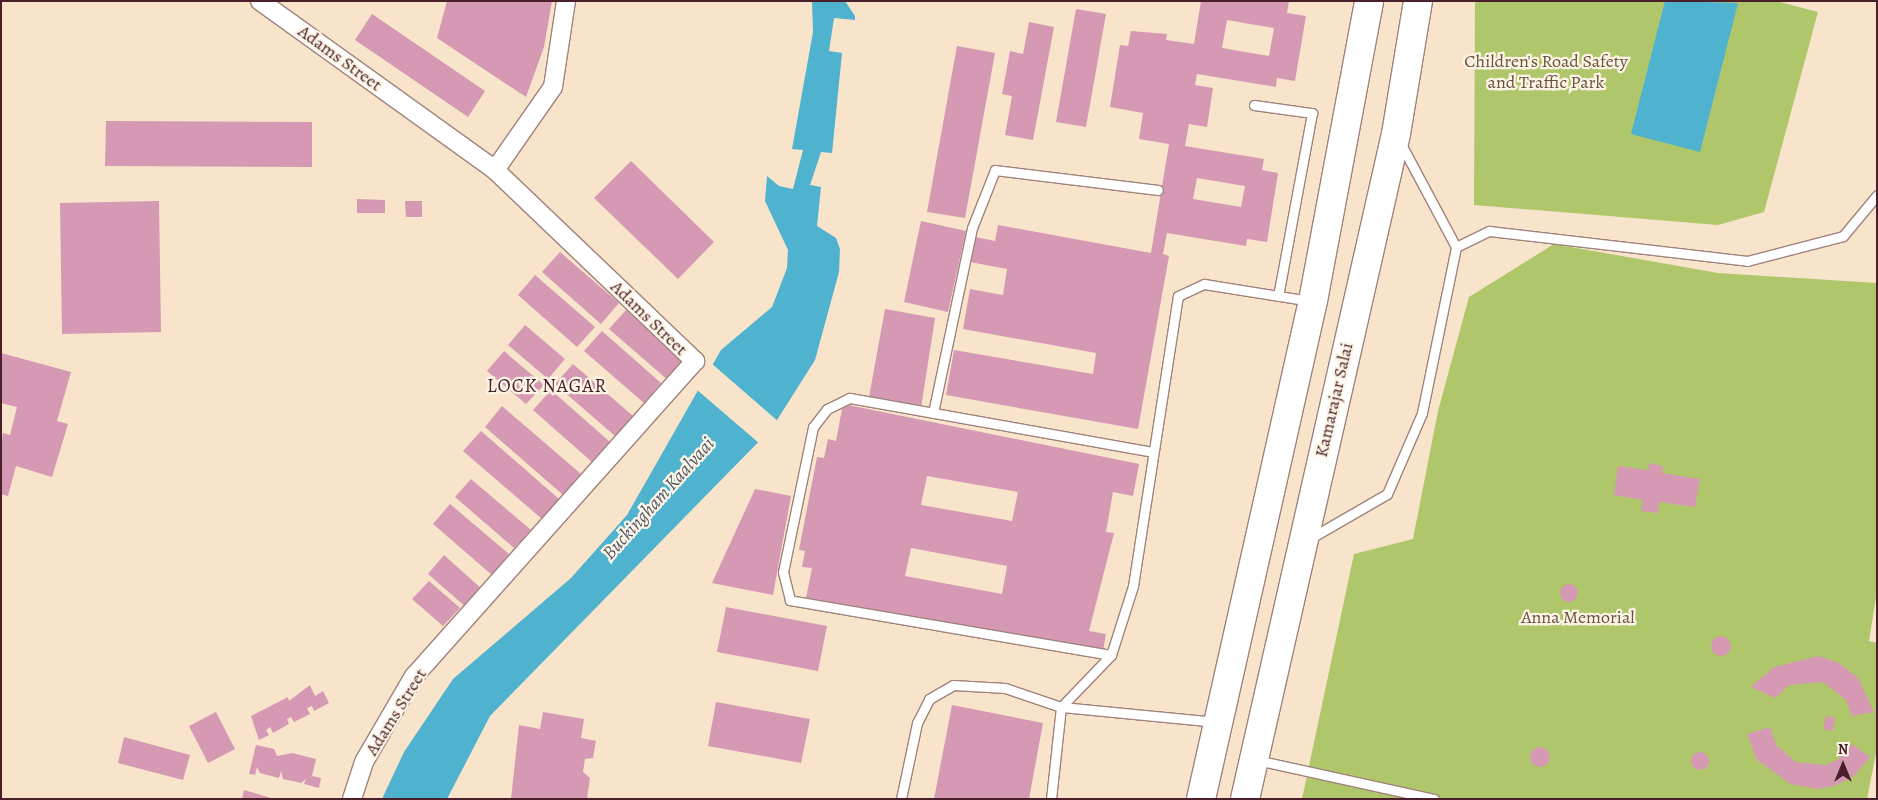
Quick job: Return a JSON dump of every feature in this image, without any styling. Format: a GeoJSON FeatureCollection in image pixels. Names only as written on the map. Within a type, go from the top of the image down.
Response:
{"type":"FeatureCollection","features":[{"type":"Feature","properties":{"kind":"main road"},"geometry":{"type":"LineString","coordinates":[[1201,799],[1313,301],[1370,1]]}},
{"type":"Feature","properties":{"kind":"main road","name":"Kamarajar Salai"},"geometry":{"type":"LineString","coordinates":[[1245,799],[1300,545],[1396,134],[1418,1]]}},
{"type":"Feature","properties":{"kind":"street","name":"Adams Street"},"geometry":{"type":"LineString","coordinates":[[260,1],[495,170],[695,361],[414,676],[364,762],[352,799]]}},
{"type":"Feature","properties":{"kind":"street"},"geometry":{"type":"LineString","coordinates":[[495,170],[553,86],[566,1]]}},
{"type":"Feature","properties":{"kind":"lane"},"geometry":{"type":"LineString","coordinates":[[1254,106],[1312,113],[1278,296]]}},
{"type":"Feature","properties":{"kind":"lane"},"geometry":{"type":"LineString","coordinates":[[1300,545],[1387,494],[1422,413],[1456,247],[1396,134]]}},
{"type":"Feature","properties":{"kind":"lane"},"geometry":{"type":"LineString","coordinates":[[933,413],[972,228],[995,170],[1158,190]]}},
{"type":"Feature","properties":{"kind":"lane"},"geometry":{"type":"LineString","coordinates":[[1456,247],[1489,231],[1747,261],[1843,236],[1877,194]]}},
{"type":"Feature","properties":{"kind":"lane"},"geometry":{"type":"LineString","coordinates":[[1051,799],[1061,707],[1111,655],[1133,586],[1152,452],[1178,296],[1204,284],[1313,301]]}},
{"type":"Feature","properties":{"kind":"lane"},"geometry":{"type":"LineString","coordinates":[[1111,655],[790,600],[783,572],[812,427],[827,409],[850,398],[1152,452]]}},
{"type":"Feature","properties":{"kind":"lane"},"geometry":{"type":"LineString","coordinates":[[901,799],[917,723],[930,699],[953,685],[1005,688],[1061,707],[1219,723]]}},
{"type":"Feature","properties":{"kind":"lane"},"geometry":{"type":"LineString","coordinates":[[1254,759],[1434,799]]}},
{"type":"Feature","properties":{"kind":"green space","name":"Children's Road Safety and Traffic Park"},"geometry":{"type":"Polygon","coordinates":[[[1475,1],[1776,1],[1818,12],[1764,212],[1718,225],[1474,205],[1475,1]]]}},
{"type":"Feature","properties":{"kind":"green space","name":"Anna Memorial"},"geometry":{"type":"Polygon","coordinates":[[[1554,244],[1718,273],[1877,283],[1877,591],[1869,641],[1877,643],[1877,748],[1867,799],[1302,799],[1354,554],[1413,539],[1438,411],[1469,297],[1554,244]]]}},
{"type":"Feature","properties":{"kind":"water","name":"Buckingham Kaalvaai"},"geometry":{"type":"Polygon","coordinates":[[[812,1],[845,1],[855,16],[855,20],[834,18],[829,51],[842,53],[832,153],[821,152],[810,185],[821,187],[817,226],[836,238],[840,249],[839,272],[815,360],[772,428],[490,716],[447,799],[382,799],[404,752],[453,679],[571,578],[627,515],[721,350],[772,307],[787,268],[788,250],[765,201],[767,176],[779,186],[793,189],[803,150],[792,149],[813,32],[812,1]]]}},
{"type":"Feature","properties":{"kind":"water"},"geometry":{"type":"Polygon","coordinates":[[[1665,1],[1738,3],[1700,152],[1631,134],[1665,1]]]}},
{"type":"Feature","properties":{"kind":"pier"},"geometry":{"type":"Polygon","coordinates":[[[711,363],[779,422],[760,444],[696,389],[711,363]]]}},
{"type":"Feature","properties":{"kind":"building"},"geometry":{"type":"Polygon","coordinates":[[[447,1],[552,1],[544,47],[526,97],[437,38],[447,1]]]}},
{"type":"Feature","properties":{"kind":"building"},"geometry":{"type":"Polygon","coordinates":[[[1201,1],[1289,1],[1287,13],[1306,16],[1295,81],[1277,78],[1276,87],[1197,74],[1195,85],[1213,88],[1207,127],[1189,124],[1185,146],[1264,159],[1262,170],[1278,173],[1267,242],[1247,239],[1246,246],[1167,233],[1163,254],[1169,256],[1138,429],[946,395],[954,350],[1093,374],[1096,353],[963,329],[970,289],[1003,295],[1007,269],[970,262],[975,237],[995,241],[998,225],[1151,253],[1169,144],[1139,139],[1143,113],[1110,107],[1120,45],[1128,46],[1131,31],[1167,34],[1166,40],[1194,44],[1201,1]],[[1227,20],[1222,48],[1269,56],[1274,28],[1227,20]],[[1197,178],[1193,199],[1241,207],[1245,186],[1197,178]]]}},
{"type":"Feature","properties":{"kind":"building"},"geometry":{"type":"Polygon","coordinates":[[[1076,9],[1106,14],[1086,127],[1056,122],[1076,9]]]}},
{"type":"Feature","properties":{"kind":"building"},"geometry":{"type":"Polygon","coordinates":[[[372,14],[485,91],[468,117],[355,40],[372,14]]]}},
{"type":"Feature","properties":{"kind":"building"},"geometry":{"type":"Polygon","coordinates":[[[1029,22],[1054,27],[1033,140],[1005,135],[1012,96],[1002,94],[1010,51],[1023,54],[1029,22]]]}},
{"type":"Feature","properties":{"kind":"building"},"geometry":{"type":"Polygon","coordinates":[[[957,46],[995,53],[965,218],[927,212],[957,46]]]}},
{"type":"Feature","properties":{"kind":"building"},"geometry":{"type":"Polygon","coordinates":[[[106,121],[312,122],[312,167],[105,166],[106,121]]]}},
{"type":"Feature","properties":{"kind":"building"},"geometry":{"type":"Polygon","coordinates":[[[631,161],[714,242],[678,279],[594,198],[631,161]]]}},
{"type":"Feature","properties":{"kind":"building"},"geometry":{"type":"Polygon","coordinates":[[[357,199],[385,200],[385,213],[357,213],[357,199]]]}},
{"type":"Feature","properties":{"kind":"building"},"geometry":{"type":"Polygon","coordinates":[[[159,201],[161,332],[62,334],[60,203],[159,201]]]}},
{"type":"Feature","properties":{"kind":"building"},"geometry":{"type":"Polygon","coordinates":[[[405,201],[422,201],[422,217],[406,217],[405,201]]]}},
{"type":"Feature","properties":{"kind":"building"},"geometry":{"type":"Polygon","coordinates":[[[921,221],[966,231],[948,312],[904,302],[921,221]]]}},
{"type":"Feature","properties":{"kind":"building"},"geometry":{"type":"Polygon","coordinates":[[[560,252],[619,303],[601,324],[542,272],[560,252]]]}},
{"type":"Feature","properties":{"kind":"building"},"geometry":{"type":"Polygon","coordinates":[[[535,275],[595,327],[577,347],[518,295],[535,275]]]}},
{"type":"Feature","properties":{"kind":"building"},"geometry":{"type":"Polygon","coordinates":[[[627,309],[687,361],[669,381],[609,329],[627,309]]]}},
{"type":"Feature","properties":{"kind":"building"},"geometry":{"type":"Polygon","coordinates":[[[885,309],[935,318],[921,408],[869,397],[885,309]]]}},
{"type":"Feature","properties":{"kind":"building"},"geometry":{"type":"Polygon","coordinates":[[[525,325],[565,359],[548,379],[508,345],[525,325]]]}},
{"type":"Feature","properties":{"kind":"building"},"geometry":{"type":"Polygon","coordinates":[[[602,331],[661,383],[644,403],[584,351],[602,331]]]}},
{"type":"Feature","properties":{"kind":"building"},"geometry":{"type":"Polygon","coordinates":[[[504,351],[544,385],[526,404],[487,371],[504,351]]]}},
{"type":"Feature","properties":{"kind":"building"},"geometry":{"type":"Polygon","coordinates":[[[1,353],[71,372],[57,421],[68,424],[52,477],[16,466],[8,496],[1,494],[1,441],[3,433],[10,435],[17,407],[1,403],[1,353]]]}},
{"type":"Feature","properties":{"kind":"building"},"geometry":{"type":"Polygon","coordinates":[[[573,364],[633,416],[615,436],[555,384],[573,364]]]}},
{"type":"Feature","properties":{"kind":"building"},"geometry":{"type":"Polygon","coordinates":[[[551,390],[610,442],[592,462],[533,410],[551,390]]]}},
{"type":"Feature","properties":{"kind":"building"},"geometry":{"type":"Polygon","coordinates":[[[843,404],[1139,464],[1133,496],[1113,492],[1106,532],[1114,533],[1089,631],[1106,634],[1102,657],[806,598],[812,568],[802,567],[805,551],[799,550],[817,457],[824,458],[828,439],[836,441],[843,404]],[[927,476],[921,505],[1012,521],[1018,492],[927,476]],[[911,548],[905,576],[1002,594],[1007,566],[911,548]]]}},
{"type":"Feature","properties":{"kind":"building"},"geometry":{"type":"Polygon","coordinates":[[[502,406],[581,474],[563,495],[485,427],[502,406]]]}},
{"type":"Feature","properties":{"kind":"building"},"geometry":{"type":"Polygon","coordinates":[[[481,431],[559,499],[542,519],[463,451],[481,431]]]}},
{"type":"Feature","properties":{"kind":"building"},"geometry":{"type":"Polygon","coordinates":[[[1649,463],[1663,466],[1662,473],[1700,479],[1695,507],[1659,502],[1658,513],[1641,511],[1643,500],[1614,495],[1618,466],[1648,470],[1649,463]]]}},
{"type":"Feature","properties":{"kind":"building"},"geometry":{"type":"Polygon","coordinates":[[[471,479],[531,530],[514,548],[455,497],[471,479]]]}},
{"type":"Feature","properties":{"kind":"building"},"geometry":{"type":"Polygon","coordinates":[[[755,489],[791,496],[773,595],[712,583],[755,489]]]}},
{"type":"Feature","properties":{"kind":"building"},"geometry":{"type":"Polygon","coordinates":[[[450,504],[509,554],[492,575],[433,524],[450,504]]]}},
{"type":"Feature","properties":{"kind":"building"},"geometry":{"type":"Polygon","coordinates":[[[444,555],[483,590],[467,608],[428,574],[444,555]]]}},
{"type":"Feature","properties":{"kind":"building"},"geometry":{"type":"Polygon","coordinates":[[[429,581],[460,608],[443,626],[412,599],[429,581]]]}},
{"type":"Feature","properties":{"kind":"building"},"geometry":{"type":"Polygon","coordinates":[[[1565,584],[1573,584],[1578,589],[1576,600],[1565,602],[1560,597],[1560,589],[1565,584]]]}},
{"type":"Feature","properties":{"kind":"building"},"geometry":{"type":"Polygon","coordinates":[[[726,607],[827,626],[818,671],[717,652],[726,607]]]}},
{"type":"Feature","properties":{"kind":"building"},"geometry":{"type":"Polygon","coordinates":[[[1721,636],[1728,639],[1731,646],[1728,653],[1721,656],[1714,653],[1711,646],[1714,639],[1721,636]]]}},
{"type":"Feature","properties":{"kind":"building"},"geometry":{"type":"Polygon","coordinates":[[[1819,656],[1839,663],[1858,678],[1874,712],[1852,716],[1846,700],[1823,682],[1789,685],[1775,698],[1751,687],[1774,667],[1819,656]]]}},
{"type":"Feature","properties":{"kind":"building"},"geometry":{"type":"Polygon","coordinates":[[[310,685],[315,696],[323,691],[329,703],[314,711],[312,706],[307,708],[310,714],[294,722],[291,717],[287,719],[289,724],[273,733],[270,727],[266,730],[269,735],[259,740],[251,716],[288,697],[289,701],[310,685]]]}},
{"type":"Feature","properties":{"kind":"building"},"geometry":{"type":"Polygon","coordinates":[[[716,702],[810,719],[801,763],[708,746],[716,702]]]}},
{"type":"Feature","properties":{"kind":"building"},"geometry":{"type":"Polygon","coordinates":[[[952,705],[1043,723],[1029,799],[934,799],[952,705]]]}},
{"type":"Feature","properties":{"kind":"building"},"geometry":{"type":"Polygon","coordinates":[[[216,712],[235,749],[208,763],[189,726],[216,712]]]}},
{"type":"Feature","properties":{"kind":"building"},"geometry":{"type":"Polygon","coordinates":[[[543,712],[584,719],[581,738],[596,741],[593,758],[585,759],[583,772],[590,778],[587,799],[511,799],[519,725],[540,729],[543,712]]]}},
{"type":"Feature","properties":{"kind":"building"},"geometry":{"type":"Polygon","coordinates":[[[1826,716],[1835,718],[1833,731],[1823,729],[1826,716]]]}},
{"type":"Feature","properties":{"kind":"building"},"geometry":{"type":"Polygon","coordinates":[[[1770,727],[1776,745],[1796,762],[1826,765],[1840,758],[1852,744],[1870,757],[1854,776],[1834,786],[1817,789],[1791,784],[1757,760],[1747,734],[1770,727]]]}},
{"type":"Feature","properties":{"kind":"building"},"geometry":{"type":"Polygon","coordinates":[[[124,737],[190,755],[183,780],[118,763],[124,737]]]}},
{"type":"Feature","properties":{"kind":"building"},"geometry":{"type":"Polygon","coordinates":[[[256,745],[274,749],[277,756],[292,753],[316,759],[312,776],[321,778],[319,788],[304,784],[306,779],[301,783],[283,779],[281,771],[279,778],[260,773],[257,767],[255,775],[249,774],[256,745]]]}},
{"type":"Feature","properties":{"kind":"building"},"geometry":{"type":"Polygon","coordinates":[[[1540,747],[1547,750],[1550,757],[1547,764],[1540,767],[1533,764],[1530,757],[1533,750],[1540,747]]]}},
{"type":"Feature","properties":{"kind":"building"},"geometry":{"type":"Polygon","coordinates":[[[1696,752],[1704,752],[1709,757],[1707,768],[1696,770],[1691,765],[1691,757],[1696,752]]]}},
{"type":"Feature","properties":{"kind":"building"},"geometry":{"type":"Polygon","coordinates":[[[244,790],[271,798],[271,799],[242,799],[244,790]]]}},
{"type":"Feature","properties":{"kind":"district","name":"LOCK NAGAR"},"geometry":{"type":"Point","coordinates":[547,387]}}]}
